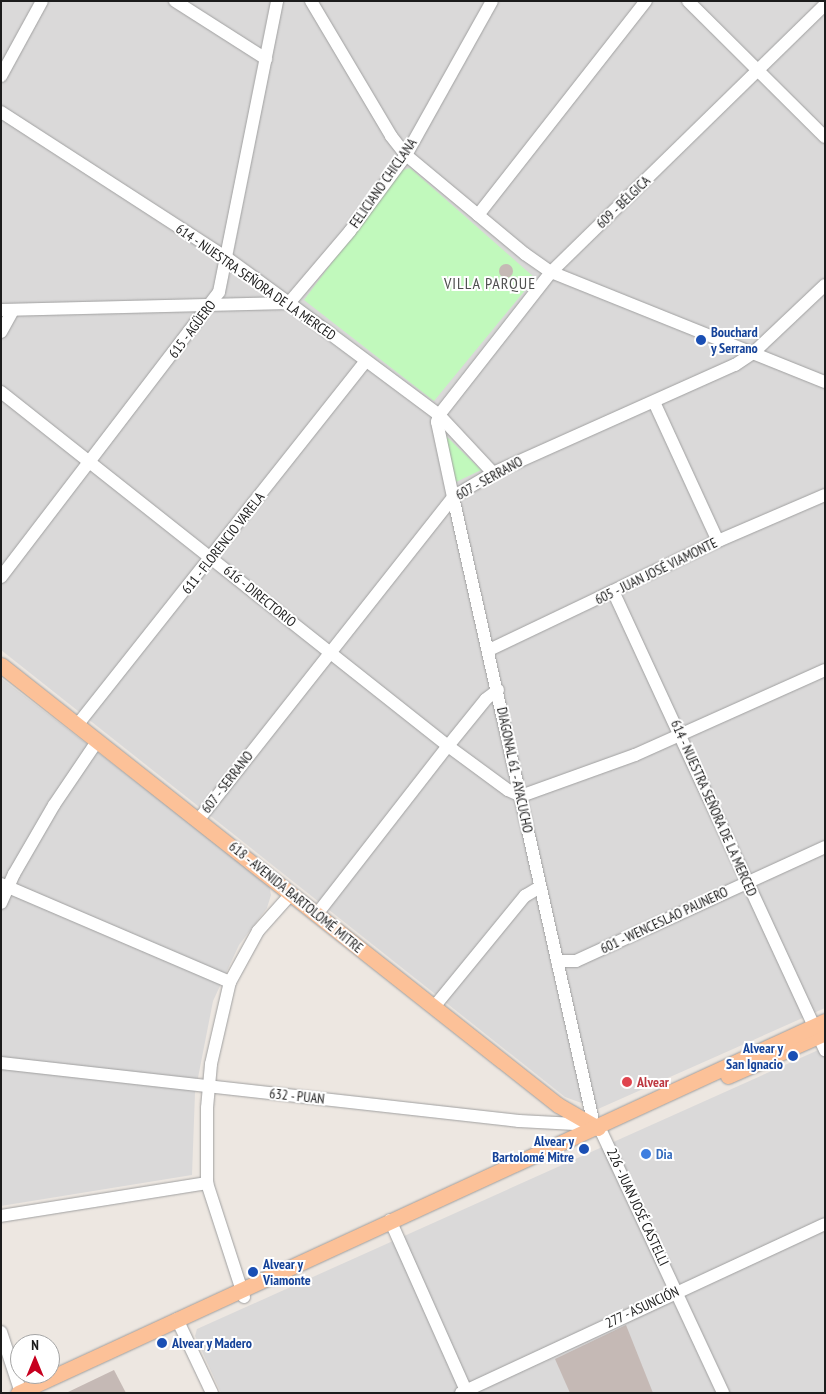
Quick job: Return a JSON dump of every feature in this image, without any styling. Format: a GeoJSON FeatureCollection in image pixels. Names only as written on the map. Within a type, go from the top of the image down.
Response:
{"type":"FeatureCollection","features":[{"type":"Feature","properties":{"kind":"main road","name":"618 - AVENIDA BARTOLOMÉ MITRE"},"geometry":{"type":"LineString","coordinates":[[1,665],[199,819],[558,1105],[597,1128]]}},
{"type":"Feature","properties":{"kind":"main road"},"geometry":{"type":"LineString","coordinates":[[38,1393],[242,1293],[597,1128],[821,1033]]}},
{"type":"Feature","properties":{"kind":"main road"},"geometry":{"type":"LineString","coordinates":[[20,1392],[179,1323]]}},
{"type":"Feature","properties":{"kind":"street"},"geometry":{"type":"LineString","coordinates":[[1,76],[42,1]]}},
{"type":"Feature","properties":{"kind":"street"},"geometry":{"type":"LineString","coordinates":[[175,1],[266,59]]}},
{"type":"Feature","properties":{"kind":"street","name":"615 - AGÜERO"},"geometry":{"type":"LineString","coordinates":[[1,577],[213,304],[224,278],[277,1]]}},
{"type":"Feature","properties":{"kind":"street"},"geometry":{"type":"LineString","coordinates":[[311,1],[391,136],[406,155],[551,272],[825,382]]}},
{"type":"Feature","properties":{"kind":"street","name":"FELICIANO CHICLANA"},"geometry":{"type":"LineString","coordinates":[[289,303],[350,231],[406,155],[492,1]]}},
{"type":"Feature","properties":{"kind":"street"},"geometry":{"type":"LineString","coordinates":[[478,215],[646,1]]}},
{"type":"Feature","properties":{"kind":"street"},"geometry":{"type":"LineString","coordinates":[[688,1],[759,69],[825,137]]}},
{"type":"Feature","properties":{"kind":"street","name":"609 - BÉLGICA"},"geometry":{"type":"LineString","coordinates":[[438,415],[551,272],[825,5]]}},
{"type":"Feature","properties":{"kind":"street","name":"614 - NUESTRA SEÑORA DE LA MERCED"},"geometry":{"type":"LineString","coordinates":[[1,112],[227,258],[289,303],[438,415],[493,473]]}},
{"type":"Feature","properties":{"kind":"street","name":"607 - SERRANO"},"geometry":{"type":"LineString","coordinates":[[199,819],[328,652],[453,496],[493,473],[735,365],[753,352],[825,285]]}},
{"type":"Feature","properties":{"kind":"street"},"geometry":{"type":"LineString","coordinates":[[1,332],[7,310],[289,303]]}},
{"type":"Feature","properties":{"kind":"street","name":"611 - FLORENCIO VARELA"},"geometry":{"type":"LineString","coordinates":[[78,724],[212,558],[366,361]]}},
{"type":"Feature","properties":{"kind":"street","name":"616 - DIRECTORIO"},"geometry":{"type":"LineString","coordinates":[[1,392],[448,746],[508,790],[521,796]]}},
{"type":"Feature","properties":{"kind":"street"},"geometry":{"type":"LineString","coordinates":[[654,402],[718,541]]}},
{"type":"Feature","properties":{"kind":"street","name":"DIAGONAL 61 - AYACUCHO"},"geometry":{"type":"LineString","coordinates":[[438,415],[437,422],[498,690],[540,887],[597,1128]]}},
{"type":"Feature","properties":{"kind":"street","name":"605 - JUAN JOSÉ VIAMONTE"},"geometry":{"type":"LineString","coordinates":[[489,650],[718,541],[825,495]]}},
{"type":"Feature","properties":{"kind":"street","name":"614 - NUESTRA SEÑORA DE LA MERCED"},"geometry":{"type":"LineString","coordinates":[[613,591],[681,734],[748,882],[821,1033]]}},
{"type":"Feature","properties":{"kind":"street"},"geometry":{"type":"LineString","coordinates":[[521,796],[635,755],[825,670]]}},
{"type":"Feature","properties":{"kind":"street"},"geometry":{"type":"LineString","coordinates":[[317,914],[448,746],[486,699],[498,690]]}},
{"type":"Feature","properties":{"kind":"street"},"geometry":{"type":"LineString","coordinates":[[1,903],[4,885],[54,805],[98,740]]}},
{"type":"Feature","properties":{"kind":"street","name":"601 - WENCESLAO PAUNERO"},"geometry":{"type":"LineString","coordinates":[[557,961],[576,961],[825,847]]}},
{"type":"Feature","properties":{"kind":"street"},"geometry":{"type":"LineString","coordinates":[[4,885],[230,982]]}},
{"type":"Feature","properties":{"kind":"street"},"geometry":{"type":"LineString","coordinates":[[434,1007],[525,896],[540,887]]}},
{"type":"Feature","properties":{"kind":"street"},"geometry":{"type":"LineString","coordinates":[[242,1293],[207,1183],[209,1086],[215,1038],[230,982],[258,931],[291,894]]}},
{"type":"Feature","properties":{"kind":"street","name":"632 - PUAN"},"geometry":{"type":"LineString","coordinates":[[1,1063],[597,1128]]}},
{"type":"Feature","properties":{"kind":"street","name":"226 - JUAN JOSÉ CASTELLI"},"geometry":{"type":"LineString","coordinates":[[597,1128],[676,1290],[723,1393]]}},
{"type":"Feature","properties":{"kind":"street"},"geometry":{"type":"LineString","coordinates":[[1,1216],[207,1183]]}},
{"type":"Feature","properties":{"kind":"street"},"geometry":{"type":"LineString","coordinates":[[392,1224],[465,1392]]}},
{"type":"Feature","properties":{"kind":"street","name":"277 - ASUNCIÓN"},"geometry":{"type":"LineString","coordinates":[[465,1392],[676,1290],[825,1224]]}},
{"type":"Feature","properties":{"kind":"street"},"geometry":{"type":"LineString","coordinates":[[179,1323],[212,1393]]}},
{"type":"Feature","properties":{"kind":"street"},"geometry":{"type":"LineString","coordinates":[[1,1332],[20,1392]]}},
{"type":"Feature","properties":{"kind":"shaded area"},"geometry":{"type":"Polygon","coordinates":[[[1,1],[825,1],[825,1008],[598,1109],[565,1097],[1,650],[1,1]]]}},
{"type":"Feature","properties":{"kind":"shaded area"},"geometry":{"type":"Polygon","coordinates":[[[1,678],[269,884],[271,895],[267,908],[239,945],[213,1001],[195,1093],[192,1175],[1,1206],[1,678]]]}},
{"type":"Feature","properties":{"kind":"shaded area"},"geometry":{"type":"Polygon","coordinates":[[[825,1047],[825,1393],[221,1393],[195,1336],[197,1329],[825,1047]]]}},
{"type":"Feature","properties":{"kind":"green space"},"geometry":{"type":"Polygon","coordinates":[[[410,168],[535,278],[434,401],[304,300],[400,171],[410,168]]]}},
{"type":"Feature","properties":{"kind":"green space"},"geometry":{"type":"Polygon","coordinates":[[[445,435],[481,470],[456,482],[445,435]]]}},
{"type":"Feature","properties":{"kind":"building"},"geometry":{"type":"Polygon","coordinates":[[[506,264],[511,266],[513,271],[511,276],[506,278],[501,276],[499,271],[501,266],[506,264]]]}},
{"type":"Feature","properties":{"kind":"building"},"geometry":{"type":"Polygon","coordinates":[[[626,1325],[653,1393],[570,1393],[555,1359],[626,1325]]]}},
{"type":"Feature","properties":{"kind":"building"},"geometry":{"type":"Polygon","coordinates":[[[114,1370],[126,1393],[66,1393],[114,1370]]]}},
{"type":"Feature","properties":{"kind":"place","name":"Bouchard y Serrano"},"geometry":{"type":"Point","coordinates":[701,340]}},
{"type":"Feature","properties":{"kind":"place","name":"Alvear y San Ignacio"},"geometry":{"type":"Point","coordinates":[793,1056]}},
{"type":"Feature","properties":{"kind":"place","name":"Alvear"},"geometry":{"type":"Point","coordinates":[627,1082]}},
{"type":"Feature","properties":{"kind":"place","name":"Alvear y Bartolomé Mitre"},"geometry":{"type":"Point","coordinates":[584,1149]}},
{"type":"Feature","properties":{"kind":"place","name":"Dia"},"geometry":{"type":"Point","coordinates":[646,1154]}},
{"type":"Feature","properties":{"kind":"place","name":"Alvear y Viamonte"},"geometry":{"type":"Point","coordinates":[253,1272]}},
{"type":"Feature","properties":{"kind":"place","name":"Alvear y Madero"},"geometry":{"type":"Point","coordinates":[162,1343]}},
{"type":"Feature","properties":{"kind":"district","name":"VILLA PARQUE"},"geometry":{"type":"Point","coordinates":[490,283]}}]}
